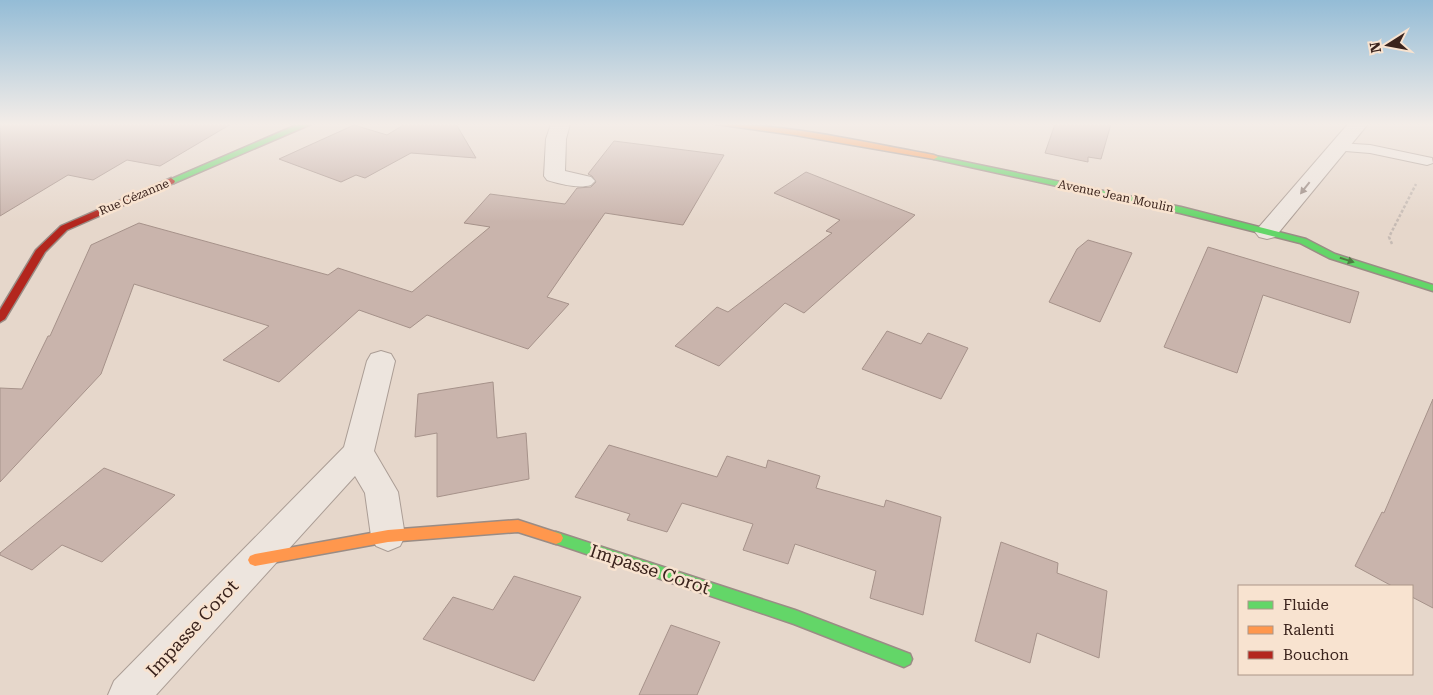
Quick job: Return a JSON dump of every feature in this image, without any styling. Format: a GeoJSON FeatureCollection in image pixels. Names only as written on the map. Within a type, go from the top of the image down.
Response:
{"type":"FeatureCollection","features":[{"type":"Feature","properties":{"kind":"street","name":"Rue Cézanne"},"geometry":{"type":"LineString","coordinates":[[0,319],[42,250],[64,228],[230,156]]}},
{"type":"Feature","properties":{"kind":"street"},"geometry":{"type":"LineString","coordinates":[[555,156],[554,176],[584,181]]}},
{"type":"Feature","properties":{"kind":"street","name":"Avenue Jean Moulin"},"geometry":{"type":"LineString","coordinates":[[930,156],[1172,208],[1303,241],[1332,256],[1433,288]]}},
{"type":"Feature","properties":{"kind":"street"},"geometry":{"type":"LineString","coordinates":[[1266,232],[1288,209],[1330,156]]}},
{"type":"Feature","properties":{"kind":"street","name":"Avenue Jean Moulin"},"geometry":{"type":"LineString","coordinates":[[1303,241],[1318,238],[1328,241]]}},
{"type":"Feature","properties":{"kind":"street","name":"Impasse Corot"},"geometry":{"type":"LineString","coordinates":[[128,695],[358,452],[381,361]]}},
{"type":"Feature","properties":{"kind":"street"},"geometry":{"type":"LineString","coordinates":[[358,452],[381,492],[388,536]]}},
{"type":"Feature","properties":{"kind":"street","name":"Impasse Corot"},"geometry":{"type":"LineString","coordinates":[[256,560],[388,536],[518,526],[795,617],[904,659]]}},
{"type":"Feature","properties":{"kind":"lane"},"geometry":{"type":"LineString","coordinates":[[1405,156],[1427,161]]}},
{"type":"Feature","properties":{"kind":"path"},"geometry":{"type":"LineString","coordinates":[[1394,275],[1399,262],[1389,237],[1427,161]]}},
{"type":"Feature","properties":{"kind":"building"},"geometry":{"type":"Polygon","coordinates":[[[0,156],[176,156],[160,166],[127,160],[93,180],[68,175],[0,216],[0,156]]]}},
{"type":"Feature","properties":{"kind":"building"},"geometry":{"type":"Polygon","coordinates":[[[285,156],[405,156],[365,178],[356,175],[341,182],[279,159],[285,156]]]}},
{"type":"Feature","properties":{"kind":"building"},"geometry":{"type":"Polygon","coordinates":[[[602,156],[723,156],[683,225],[605,213],[547,297],[569,304],[528,349],[427,315],[410,328],[359,310],[279,382],[223,360],[269,326],[134,284],[101,374],[0,482],[0,388],[22,389],[48,336],[50,336],[91,245],[139,223],[328,275],[338,268],[412,292],[490,227],[464,223],[490,194],[565,204],[577,188],[591,187],[596,182],[588,174],[602,156]]]}},
{"type":"Feature","properties":{"kind":"building"},"geometry":{"type":"Polygon","coordinates":[[[1061,156],[1102,156],[1101,159],[1088,157],[1088,162],[1061,156]]]}},
{"type":"Feature","properties":{"kind":"building"},"geometry":{"type":"Polygon","coordinates":[[[806,172],[915,215],[804,313],[785,303],[719,366],[675,346],[717,307],[728,312],[832,233],[826,231],[840,220],[774,193],[806,172]]]}},
{"type":"Feature","properties":{"kind":"building"},"geometry":{"type":"Polygon","coordinates":[[[1088,240],[1132,253],[1100,322],[1049,302],[1077,249],[1088,240]]]}},
{"type":"Feature","properties":{"kind":"building"},"geometry":{"type":"Polygon","coordinates":[[[1208,247],[1359,292],[1350,323],[1263,295],[1237,373],[1164,347],[1208,247]]]}},
{"type":"Feature","properties":{"kind":"building"},"geometry":{"type":"Polygon","coordinates":[[[887,331],[921,344],[928,333],[968,348],[941,399],[862,369],[887,331]]]}},
{"type":"Feature","properties":{"kind":"building"},"geometry":{"type":"Polygon","coordinates":[[[493,382],[497,438],[526,433],[529,479],[437,497],[437,433],[415,437],[418,394],[493,382]]]}},
{"type":"Feature","properties":{"kind":"building"},"geometry":{"type":"Polygon","coordinates":[[[1433,399],[1433,608],[1413,598],[1413,585],[1390,585],[1355,566],[1382,512],[1384,513],[1433,399]]]}},
{"type":"Feature","properties":{"kind":"building"},"geometry":{"type":"Polygon","coordinates":[[[609,445],[717,477],[727,456],[766,468],[768,460],[820,476],[816,488],[884,507],[886,500],[941,517],[923,615],[870,598],[876,571],[795,544],[788,564],[743,550],[753,524],[682,503],[667,532],[627,520],[630,514],[575,497],[609,445]]]}},
{"type":"Feature","properties":{"kind":"building"},"geometry":{"type":"Polygon","coordinates":[[[104,468],[175,495],[102,562],[62,545],[32,570],[0,555],[0,553],[104,468]]]}},
{"type":"Feature","properties":{"kind":"building"},"geometry":{"type":"Polygon","coordinates":[[[1001,542],[1058,563],[1057,573],[1107,591],[1099,658],[1037,633],[1030,663],[975,641],[1001,542]]]}},
{"type":"Feature","properties":{"kind":"building"},"geometry":{"type":"Polygon","coordinates":[[[514,576],[581,597],[534,681],[423,639],[453,597],[493,610],[514,576]]]}},
{"type":"Feature","properties":{"kind":"building"},"geometry":{"type":"Polygon","coordinates":[[[671,625],[720,642],[697,695],[639,695],[671,625]]]}},
{"type":"Feature","properties":{"kind":"traffic: fast"},"geometry":{"type":"LineString","coordinates":[[171,181],[230,156]]}},
{"type":"Feature","properties":{"kind":"traffic: fast"},"geometry":{"type":"LineString","coordinates":[[934,157],[1181,210],[1303,241],[1332,256],[1433,288]]}},
{"type":"Feature","properties":{"kind":"traffic: fast"},"geometry":{"type":"LineString","coordinates":[[556,538],[795,617],[904,659]]}},
{"type":"Feature","properties":{"kind":"traffic: slow"},"geometry":{"type":"LineString","coordinates":[[255,560],[388,536],[518,526],[556,538]]}},
{"type":"Feature","properties":{"kind":"traffic: jam"},"geometry":{"type":"LineString","coordinates":[[0,319],[41,250],[64,228],[171,181]]}}]}
